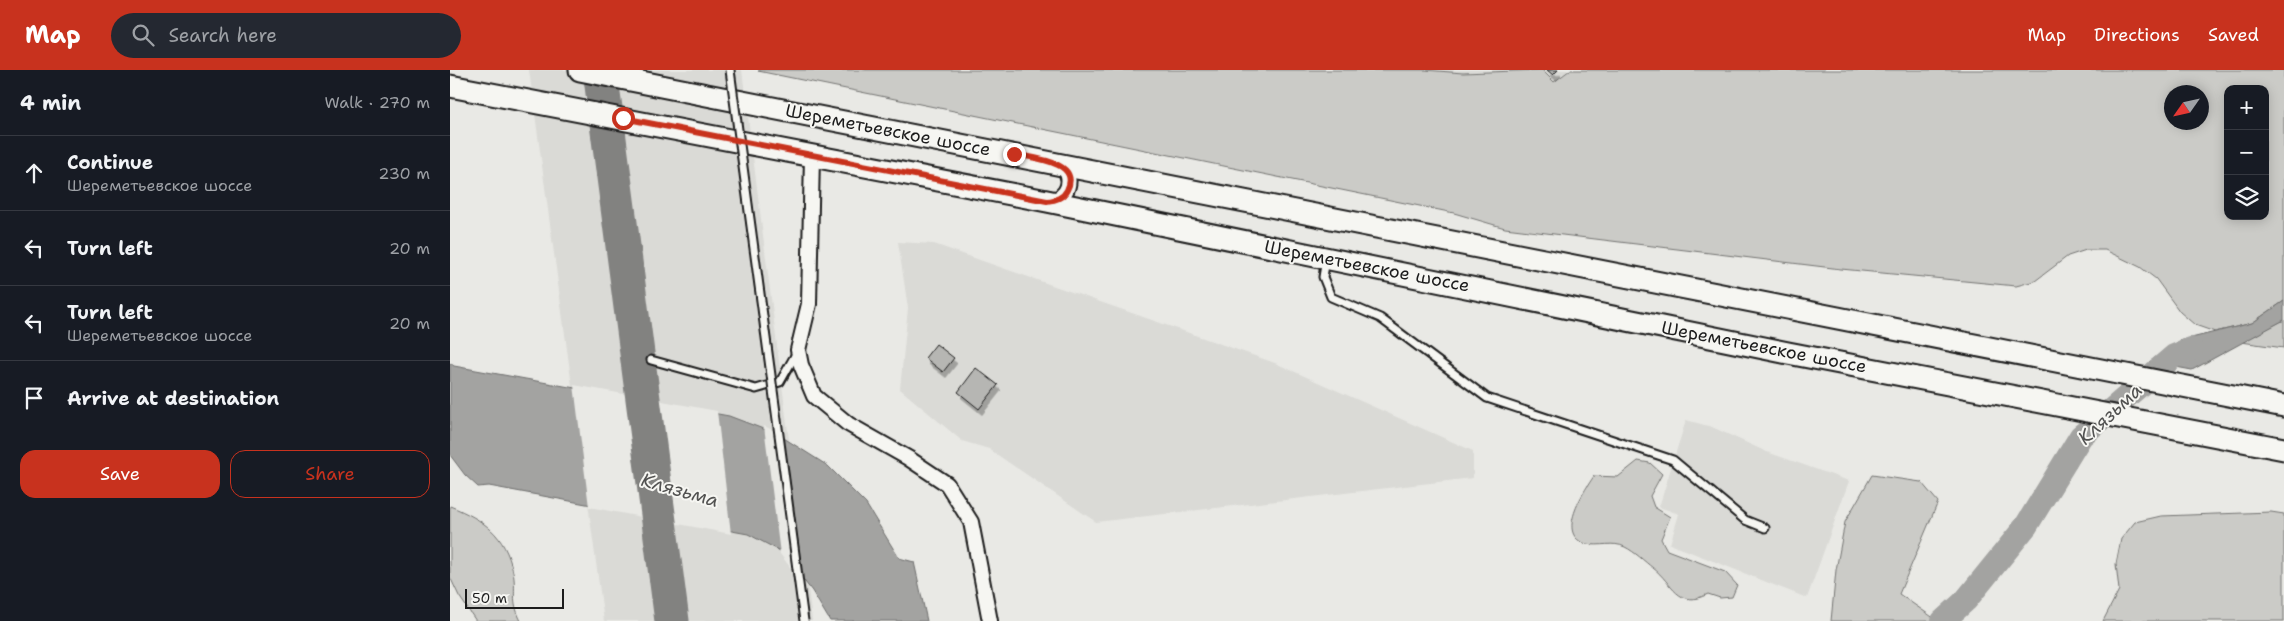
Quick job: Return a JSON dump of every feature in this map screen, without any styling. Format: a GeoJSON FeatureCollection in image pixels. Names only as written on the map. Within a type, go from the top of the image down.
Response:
{"type":"FeatureCollection","features":[{"type":"Feature","properties":{"kind":"main road","name":"Шереметьевское шоссе"},"geometry":{"type":"LineString","coordinates":[[580,70],[2284,406]]}},
{"type":"Feature","properties":{"kind":"main road","name":"Шереметьевское шоссе"},"geometry":{"type":"LineString","coordinates":[[450,86],[1047,201],[1788,353],[2284,448]]}},
{"type":"Feature","properties":{"kind":"street"},"geometry":{"type":"LineString","coordinates":[[812,155],[809,304],[798,350],[801,365],[814,396],[848,424],[908,458],[947,484],[971,522],[990,621]]}},
{"type":"Feature","properties":{"kind":"street"},"geometry":{"type":"LineString","coordinates":[[1047,201],[1056,200],[1068,188],[1069,179],[1066,171],[1060,165],[1052,162]]}},
{"type":"Feature","properties":{"kind":"lane"},"geometry":{"type":"LineString","coordinates":[[730,70],[804,621]]}},
{"type":"Feature","properties":{"kind":"lane"},"geometry":{"type":"LineString","coordinates":[[1326,258],[1323,277],[1331,297],[1380,318],[1487,398],[1673,460],[1745,520],[1765,528]]}},
{"type":"Feature","properties":{"kind":"lane"},"geometry":{"type":"LineString","coordinates":[[651,360],[756,389],[780,382],[798,350]]}},
{"type":"Feature","properties":{"kind":"shaded area"},"geometry":{"type":"Polygon","coordinates":[[[529,70],[742,70],[812,621],[604,621],[529,70]]]}},
{"type":"Feature","properties":{"kind":"shaded area"},"geometry":{"type":"Polygon","coordinates":[[[1425,70],[1518,70],[1463,73],[1425,70]]]}},
{"type":"Feature","properties":{"kind":"shaded area"},"geometry":{"type":"Polygon","coordinates":[[[1425,70],[1463,73],[1542,70],[1554,82],[1570,70],[2284,70],[2284,301],[2252,323],[2215,332],[2195,325],[2180,312],[2156,279],[2140,267],[2105,250],[2086,250],[2068,256],[2035,281],[2016,286],[1841,269],[1505,228],[1454,213],[758,71],[1425,70]]]}},
{"type":"Feature","properties":{"kind":"shaded area"},"geometry":{"type":"Polygon","coordinates":[[[1542,70],[1570,70],[1554,82],[1542,70]]]}},
{"type":"Feature","properties":{"kind":"shaded area"},"geometry":{"type":"Polygon","coordinates":[[[898,242],[934,244],[1275,363],[1473,451],[1473,478],[1096,522],[989,449],[962,441],[900,389],[908,308],[898,242]]]}},
{"type":"Feature","properties":{"kind":"shaded area"},"geometry":{"type":"Polygon","coordinates":[[[2284,320],[2284,348],[2241,342],[2284,320]]]}},
{"type":"Feature","properties":{"kind":"shaded area"},"geometry":{"type":"Polygon","coordinates":[[[1686,420],[1712,427],[1767,452],[1849,481],[1807,598],[1670,544],[1679,514],[1659,507],[1686,420]]]}},
{"type":"Feature","properties":{"kind":"shaded area"},"geometry":{"type":"Polygon","coordinates":[[[1638,461],[1650,463],[1662,474],[1650,496],[1654,507],[1670,517],[1661,539],[1667,550],[1725,572],[1737,585],[1732,597],[1720,598],[1708,594],[1698,598],[1689,599],[1682,597],[1676,593],[1660,574],[1625,547],[1616,544],[1587,544],[1577,539],[1573,532],[1574,513],[1594,476],[1618,477],[1638,461]]]}},
{"type":"Feature","properties":{"kind":"shaded area"},"geometry":{"type":"Polygon","coordinates":[[[1872,475],[1921,482],[1938,502],[1899,594],[1938,621],[1831,621],[1836,570],[1845,522],[1872,475]]]}},
{"type":"Feature","properties":{"kind":"shaded area"},"geometry":{"type":"Polygon","coordinates":[[[450,506],[483,523],[499,538],[505,548],[513,572],[515,601],[521,621],[476,621],[459,596],[450,577],[450,506]]]}},
{"type":"Feature","properties":{"kind":"shaded area"},"geometry":{"type":"Polygon","coordinates":[[[2271,512],[2284,514],[2284,621],[2103,621],[2119,590],[2116,564],[2121,539],[2135,522],[2161,516],[2271,512]]]}},
{"type":"Feature","properties":{"kind":"water"},"geometry":{"type":"Polygon","coordinates":[[[2284,301],[2284,320],[2192,370],[2149,362],[2179,341],[2252,323],[2284,301]]]}},
{"type":"Feature","properties":{"kind":"water"},"geometry":{"type":"Polygon","coordinates":[[[450,363],[454,366],[729,416],[779,435],[828,466],[866,504],[899,558],[914,562],[927,621],[830,621],[812,591],[782,552],[748,534],[489,486],[478,487],[465,475],[450,455],[450,363]]]}},
{"type":"Feature","properties":{"kind":"pier"},"geometry":{"type":"Polygon","coordinates":[[[574,385],[717,411],[731,534],[589,507],[574,385]]]}},
{"type":"Feature","properties":{"kind":"pier"},"geometry":{"type":"Polygon","coordinates":[[[764,426],[784,435],[803,584],[780,554],[764,426]]]}},
{"type":"Feature","properties":{"kind":"building"},"geometry":{"type":"Polygon","coordinates":[[[1547,70],[1558,70],[1553,75],[1547,70]]]}},
{"type":"Feature","properties":{"kind":"building"},"geometry":{"type":"Polygon","coordinates":[[[936,344],[954,358],[943,372],[925,358],[936,344]]]}},
{"type":"Feature","properties":{"kind":"building"},"geometry":{"type":"Polygon","coordinates":[[[976,368],[998,385],[979,409],[958,392],[976,368]]]}},
{"type":"Feature","properties":{"kind":"waterway","name":"Клязьма"},"geometry":{"type":"LineString","coordinates":[[1943,621],[1966,600],[2026,526],[2081,436],[2174,356],[2191,349]]}},
{"type":"Feature","properties":{"kind":"taxiway"},"geometry":{"type":"LineString","coordinates":[[600,70],[672,621]]}},
{"type":"Feature","properties":{"kind":"route"},"geometry":{"type":"LineString","coordinates":[[623,118],[1047,201],[1056,200],[1063,195],[1068,188],[1069,179],[1066,171],[1060,165],[1014,154]]}}]}
